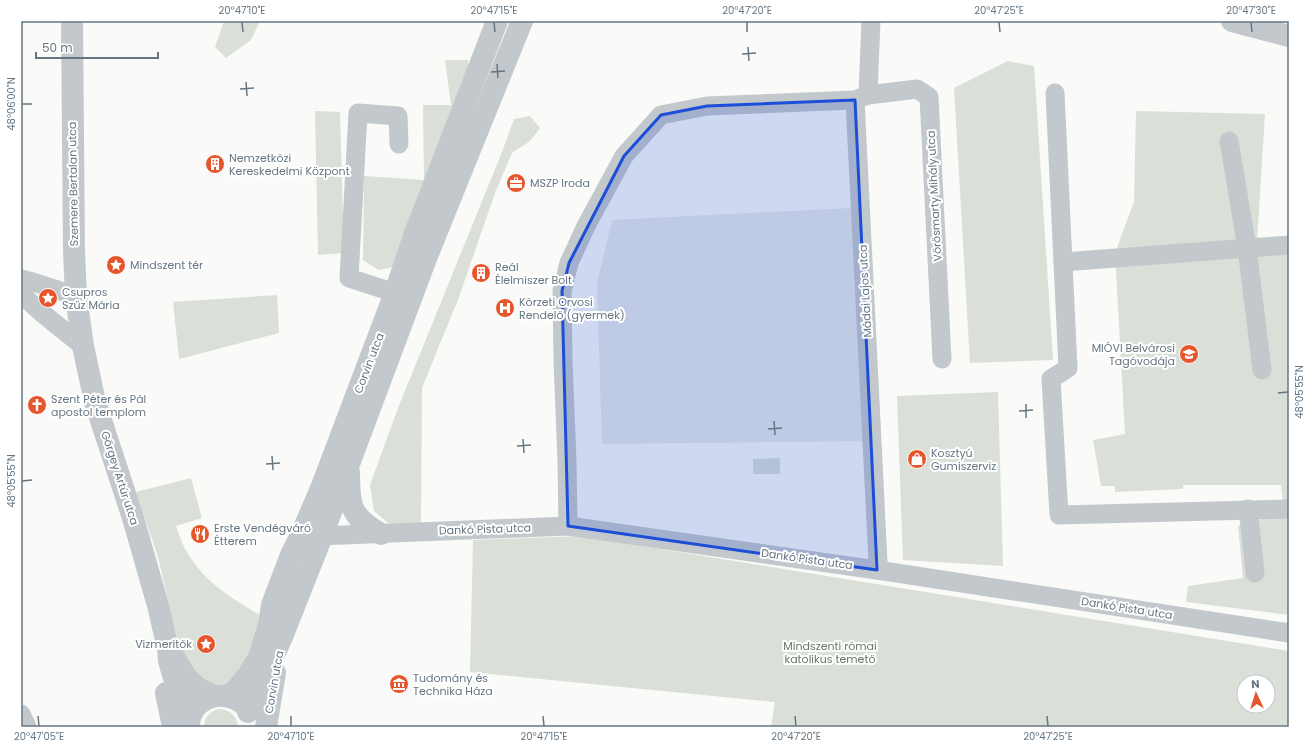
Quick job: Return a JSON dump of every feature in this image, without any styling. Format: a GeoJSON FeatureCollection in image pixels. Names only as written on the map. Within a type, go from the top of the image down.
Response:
{"type":"FeatureCollection","features":[{"type":"Feature","properties":{"kind":"street","name":"Szemere Bertalan utca"},"geometry":{"type":"LineString","coordinates":[[72,21],[73,211],[76,296],[82,346]]}},
{"type":"Feature","properties":{"kind":"street","name":"Corvin utca"},"geometry":{"type":"LineString","coordinates":[[250,719],[322,536],[427,256],[522,21]]}},
{"type":"Feature","properties":{"kind":"street","name":"Mádai Lajos utca"},"geometry":{"type":"LineString","coordinates":[[870,21],[862,97],[878,562],[877,570]]}},
{"type":"Feature","properties":{"kind":"street"},"geometry":{"type":"LineString","coordinates":[[1232,21],[1289,36]]}},
{"type":"Feature","properties":{"kind":"street","name":"Corvin utca"},"geometry":{"type":"LineString","coordinates":[[184,726],[198,705],[206,699],[221,696],[236,690],[249,674],[259,657],[269,625],[272,605],[291,555],[301,535],[324,479],[395,292],[490,27]]}},
{"type":"Feature","properties":{"kind":"street","name":"Vörösmarty Mihály utca"},"geometry":{"type":"LineString","coordinates":[[862,97],[916,88],[929,96],[942,359]]}},
{"type":"Feature","properties":{"kind":"street"},"geometry":{"type":"LineString","coordinates":[[1055,93],[1068,368],[1050,379],[1059,515],[1289,509]]}},
{"type":"Feature","properties":{"kind":"street"},"geometry":{"type":"LineString","coordinates":[[568,526],[562,291],[568,262],[624,156],[661,115],[706,106],[862,97]]}},
{"type":"Feature","properties":{"kind":"street"},"geometry":{"type":"LineString","coordinates":[[395,292],[349,278],[358,113],[398,116],[399,144]]}},
{"type":"Feature","properties":{"kind":"street"},"geometry":{"type":"LineString","coordinates":[[1229,141],[1247,248],[1262,370]]}},
{"type":"Feature","properties":{"kind":"street"},"geometry":{"type":"LineString","coordinates":[[1063,262],[1289,244]]}},
{"type":"Feature","properties":{"kind":"street"},"geometry":{"type":"LineString","coordinates":[[21,279],[76,296]]}},
{"type":"Feature","properties":{"kind":"street"},"geometry":{"type":"LineString","coordinates":[[21,294],[42,314],[82,346]]}},
{"type":"Feature","properties":{"kind":"street","name":"Görgey Artúr utca"},"geometry":{"type":"LineString","coordinates":[[82,346],[96,402],[133,518],[159,609],[171,668],[179,695],[184,726]]}},
{"type":"Feature","properties":{"kind":"street"},"geometry":{"type":"LineString","coordinates":[[348,466],[349,492],[353,511],[359,520],[366,526],[381,534]]}},
{"type":"Feature","properties":{"kind":"street"},"geometry":{"type":"LineString","coordinates":[[1248,509],[1255,573]]}},
{"type":"Feature","properties":{"kind":"street","name":"Dankó Pista utca"},"geometry":{"type":"LineString","coordinates":[[301,535],[322,536],[568,526],[877,570],[1289,633]]}},
{"type":"Feature","properties":{"kind":"street","name":"Görgey Artúr utca"},"geometry":{"type":"LineString","coordinates":[[159,609],[158,649],[184,726]]}},
{"type":"Feature","properties":{"kind":"street","name":"Corvin utca"},"geometry":{"type":"LineString","coordinates":[[266,727],[282,637]]}},
{"type":"Feature","properties":{"kind":"street","name":"Görgey Artúr utca"},"geometry":{"type":"LineString","coordinates":[[168,649],[186,677],[198,688],[221,696],[236,699],[243,705],[250,719]]}},
{"type":"Feature","properties":{"kind":"street"},"geometry":{"type":"LineString","coordinates":[[21,714],[27,727]]}},
{"type":"Feature","properties":{"kind":"highlighted area"},"geometry":{"type":"Polygon","coordinates":[[[855,100],[877,570],[568,526],[562,291],[569,263],[624,156],[661,115],[707,106],[855,100]]]}},
{"type":"Feature","properties":{"kind":"shaded area"},"geometry":{"type":"Polygon","coordinates":[[[851,208],[869,441],[602,444],[597,284],[612,220],[851,208]]]}},
{"type":"Feature","properties":{"kind":"green space"},"geometry":{"type":"Polygon","coordinates":[[[224,21],[260,21],[251,40],[226,58],[215,47],[224,21]]]}},
{"type":"Feature","properties":{"kind":"green space"},"geometry":{"type":"Polygon","coordinates":[[[445,60],[468,60],[468,77],[400,266],[379,270],[363,260],[364,176],[424,180],[423,105],[451,105],[445,60]]]}},
{"type":"Feature","properties":{"kind":"green space"},"geometry":{"type":"Polygon","coordinates":[[[1008,61],[1034,66],[1053,360],[970,363],[954,88],[1008,61]]]}},
{"type":"Feature","properties":{"kind":"green space"},"geometry":{"type":"Polygon","coordinates":[[[315,111],[340,112],[344,253],[318,255],[315,111]]]}},
{"type":"Feature","properties":{"kind":"green space"},"geometry":{"type":"Polygon","coordinates":[[[1136,111],[1265,114],[1257,242],[1289,248],[1289,615],[1186,602],[1188,586],[1243,578],[1238,526],[1284,513],[1281,485],[1183,485],[1183,489],[1115,492],[1115,486],[1101,486],[1093,440],[1125,434],[1115,253],[1134,202],[1136,111]]]}},
{"type":"Feature","properties":{"kind":"green space"},"geometry":{"type":"Polygon","coordinates":[[[530,116],[540,128],[530,141],[512,153],[495,193],[459,297],[422,388],[421,523],[410,526],[388,523],[374,511],[370,485],[398,408],[514,119],[530,116]]]}},
{"type":"Feature","properties":{"kind":"green space"},"geometry":{"type":"Polygon","coordinates":[[[277,295],[279,333],[179,359],[173,302],[277,295]]]}},
{"type":"Feature","properties":{"kind":"green space"},"geometry":{"type":"Polygon","coordinates":[[[998,392],[1003,566],[903,560],[897,396],[998,392]]]}},
{"type":"Feature","properties":{"kind":"green space"},"geometry":{"type":"Polygon","coordinates":[[[780,458],[780,474],[753,474],[753,459],[780,458]]]}},
{"type":"Feature","properties":{"kind":"green space"},"geometry":{"type":"Polygon","coordinates":[[[191,478],[202,518],[176,526],[185,549],[208,579],[227,595],[260,615],[250,668],[233,683],[212,690],[186,669],[174,626],[158,557],[136,492],[191,478]]]}},
{"type":"Feature","properties":{"kind":"green space","name":"Mindszenti római katolikus temető"},"geometry":{"type":"Polygon","coordinates":[[[580,536],[1289,651],[1289,727],[771,727],[775,702],[470,672],[473,540],[580,536]]]}},
{"type":"Feature","properties":{"kind":"green space"},"geometry":{"type":"Polygon","coordinates":[[[218,709],[226,710],[232,714],[236,719],[238,727],[204,727],[208,716],[218,709]]]}},
{"type":"Feature","properties":{"kind":"place","name":"Nemzetközi Kereskedelmi Központ"},"geometry":{"type":"Point","coordinates":[215,164]}},
{"type":"Feature","properties":{"kind":"place","name":"MSZP Iroda"},"geometry":{"type":"Point","coordinates":[516,183]}},
{"type":"Feature","properties":{"kind":"place","name":"Mindszent tér"},"geometry":{"type":"Point","coordinates":[116,265]}},
{"type":"Feature","properties":{"kind":"place","name":"Reál Élelmiszer Bolt"},"geometry":{"type":"Point","coordinates":[481,273]}},
{"type":"Feature","properties":{"kind":"place","name":"Csupros Szűz Mária"},"geometry":{"type":"Point","coordinates":[48,298]}},
{"type":"Feature","properties":{"kind":"place","name":"Körzeti Orvosi Rendelő (gyermek)"},"geometry":{"type":"Point","coordinates":[505,308]}},
{"type":"Feature","properties":{"kind":"place","name":"MIÓVI Belvárosi Tagóvodája"},"geometry":{"type":"Point","coordinates":[1189,354]}},
{"type":"Feature","properties":{"kind":"place","name":"Szent Péter és Pál apostol templom"},"geometry":{"type":"Point","coordinates":[37,405]}},
{"type":"Feature","properties":{"kind":"place","name":"Kosztyú Gumiszerviz"},"geometry":{"type":"Point","coordinates":[917,459]}},
{"type":"Feature","properties":{"kind":"place","name":"Erste Vendégváró Étterem"},"geometry":{"type":"Point","coordinates":[200,534]}},
{"type":"Feature","properties":{"kind":"place","name":"Vízmerítők"},"geometry":{"type":"Point","coordinates":[206,644]}},
{"type":"Feature","properties":{"kind":"place","name":"Tudomány és Technika Háza"},"geometry":{"type":"Point","coordinates":[399,684]}}]}
